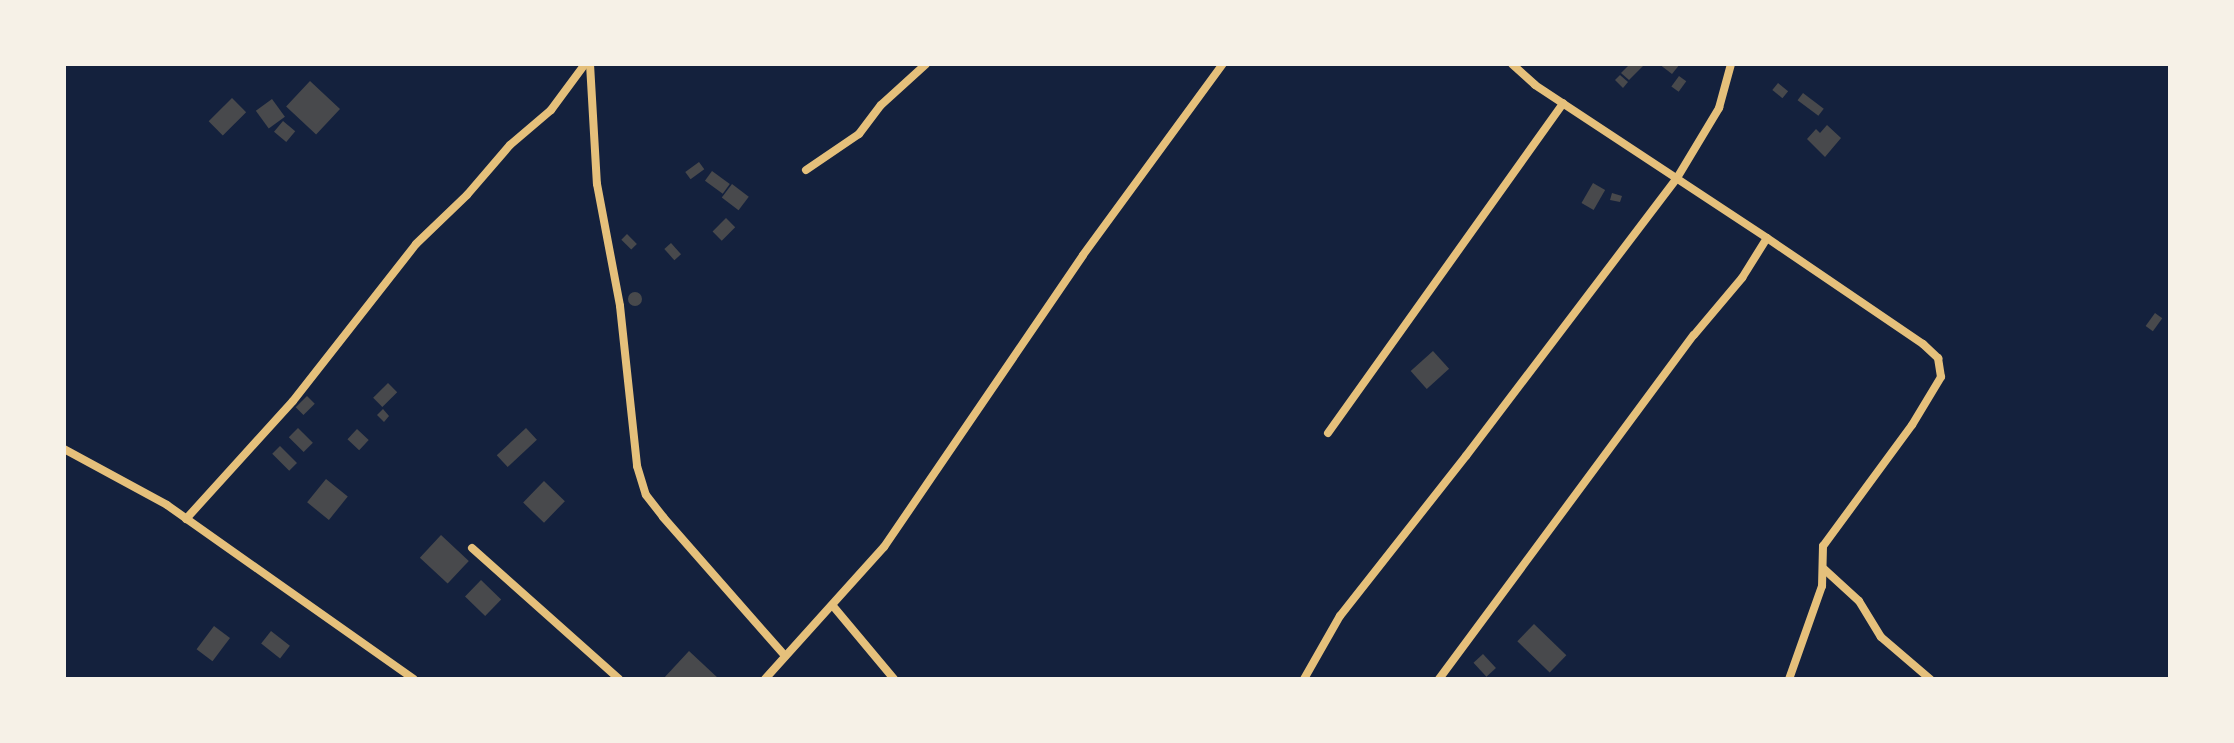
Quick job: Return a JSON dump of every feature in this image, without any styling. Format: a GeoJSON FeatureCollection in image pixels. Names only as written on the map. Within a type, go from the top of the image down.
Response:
{"type":"FeatureCollection","features":[{"type":"Feature","properties":{"kind":"street"},"geometry":{"type":"LineString","coordinates":[[186,519],[293,401],[416,244],[467,195],[510,145],[551,110],[588,64]]}},
{"type":"Feature","properties":{"kind":"street"},"geometry":{"type":"LineString","coordinates":[[588,64],[597,184],[620,306],[637,466],[646,495],[785,656]]}},
{"type":"Feature","properties":{"kind":"street"},"geometry":{"type":"LineString","coordinates":[[806,170],[859,134],[881,105],[926,64]]}},
{"type":"Feature","properties":{"kind":"street"},"geometry":{"type":"LineString","coordinates":[[765,679],[833,606],[916,504],[1083,255],[1223,64]]}},
{"type":"Feature","properties":{"kind":"street"},"geometry":{"type":"LineString","coordinates":[[1512,64],[1563,103],[1923,344],[1938,358],[1942,369],[1912,425],[1823,546],[1822,586],[1789,679]]}},
{"type":"Feature","properties":{"kind":"street"},"geometry":{"type":"LineString","coordinates":[[1304,679],[1340,616],[1677,178],[1719,108],[1731,64]]}},
{"type":"Feature","properties":{"kind":"street"},"geometry":{"type":"LineString","coordinates":[[1328,433],[1563,103]]}},
{"type":"Feature","properties":{"kind":"street"},"geometry":{"type":"LineString","coordinates":[[1439,679],[1694,335],[1742,278],[1767,238]]}},
{"type":"Feature","properties":{"kind":"street"},"geometry":{"type":"LineString","coordinates":[[64,449],[186,519],[414,679]]}},
{"type":"Feature","properties":{"kind":"street"},"geometry":{"type":"LineString","coordinates":[[472,548],[619,679]]}},
{"type":"Feature","properties":{"kind":"street"},"geometry":{"type":"LineString","coordinates":[[1824,569],[1859,601],[1881,637],[1930,679]]}},
{"type":"Feature","properties":{"kind":"street"},"geometry":{"type":"LineString","coordinates":[[833,606],[894,679]]}},
{"type":"Feature","properties":{"kind":"building"},"geometry":{"type":"Polygon","coordinates":[[[1630,64],[1643,66],[1629,80],[1621,73],[1630,64]]]}},
{"type":"Feature","properties":{"kind":"building"},"geometry":{"type":"Polygon","coordinates":[[[1659,64],[1680,64],[1672,74],[1659,64]]]}},
{"type":"Feature","properties":{"kind":"building"},"geometry":{"type":"Polygon","coordinates":[[[1620,75],[1628,82],[1623,88],[1615,80],[1620,75]]]}},
{"type":"Feature","properties":{"kind":"building"},"geometry":{"type":"Polygon","coordinates":[[[1679,76],[1686,81],[1679,92],[1671,87],[1679,76]]]}},
{"type":"Feature","properties":{"kind":"building"},"geometry":{"type":"Polygon","coordinates":[[[310,81],[340,109],[316,135],[286,107],[310,81]]]}},
{"type":"Feature","properties":{"kind":"building"},"geometry":{"type":"Polygon","coordinates":[[[1778,83],[1788,91],[1782,98],[1772,90],[1778,83]]]}},
{"type":"Feature","properties":{"kind":"building"},"geometry":{"type":"Polygon","coordinates":[[[1803,93],[1824,109],[1818,116],[1798,100],[1803,93]]]}},
{"type":"Feature","properties":{"kind":"building"},"geometry":{"type":"Polygon","coordinates":[[[232,98],[246,112],[223,135],[209,121],[232,98]]]}},
{"type":"Feature","properties":{"kind":"building"},"geometry":{"type":"Polygon","coordinates":[[[272,99],[285,117],[269,129],[256,111],[272,99]]]}},
{"type":"Feature","properties":{"kind":"building"},"geometry":{"type":"Polygon","coordinates":[[[283,121],[295,131],[286,142],[274,132],[283,121]]]}},
{"type":"Feature","properties":{"kind":"building"},"geometry":{"type":"Polygon","coordinates":[[[1827,125],[1841,138],[1825,157],[1807,139],[1816,129],[1820,133],[1827,125]]]}},
{"type":"Feature","properties":{"kind":"building"},"geometry":{"type":"Polygon","coordinates":[[[699,162],[704,169],[691,179],[685,172],[699,162]]]}},
{"type":"Feature","properties":{"kind":"building"},"geometry":{"type":"Polygon","coordinates":[[[712,171],[730,184],[723,194],[705,181],[712,171]]]}},
{"type":"Feature","properties":{"kind":"building"},"geometry":{"type":"Polygon","coordinates":[[[1593,183],[1605,190],[1594,210],[1582,203],[1593,183]]]}},
{"type":"Feature","properties":{"kind":"building"},"geometry":{"type":"Polygon","coordinates":[[[732,184],[749,197],[739,210],[722,198],[732,184]]]}},
{"type":"Feature","properties":{"kind":"building"},"geometry":{"type":"Polygon","coordinates":[[[1612,193],[1622,196],[1620,202],[1610,200],[1612,193]]]}},
{"type":"Feature","properties":{"kind":"building"},"geometry":{"type":"Polygon","coordinates":[[[726,218],[735,227],[722,241],[713,231],[726,218]]]}},
{"type":"Feature","properties":{"kind":"building"},"geometry":{"type":"Polygon","coordinates":[[[627,234],[637,244],[631,250],[621,240],[627,234]]]}},
{"type":"Feature","properties":{"kind":"building"},"geometry":{"type":"Polygon","coordinates":[[[671,243],[681,254],[674,260],[664,249],[671,243]]]}},
{"type":"Feature","properties":{"kind":"building"},"geometry":{"type":"Polygon","coordinates":[[[635,292],[642,299],[635,306],[628,299],[635,292]]]}},
{"type":"Feature","properties":{"kind":"building"},"geometry":{"type":"Polygon","coordinates":[[[2155,313],[2162,318],[2153,331],[2146,326],[2155,313]]]}},
{"type":"Feature","properties":{"kind":"building"},"geometry":{"type":"Polygon","coordinates":[[[1433,351],[1449,369],[1427,389],[1411,371],[1433,351]]]}},
{"type":"Feature","properties":{"kind":"building"},"geometry":{"type":"Polygon","coordinates":[[[388,383],[397,392],[382,407],[373,398],[388,383]]]}},
{"type":"Feature","properties":{"kind":"building"},"geometry":{"type":"Polygon","coordinates":[[[307,396],[315,404],[303,415],[296,407],[307,396]]]}},
{"type":"Feature","properties":{"kind":"building"},"geometry":{"type":"Polygon","coordinates":[[[383,409],[389,416],[384,422],[377,415],[383,409]]]}},
{"type":"Feature","properties":{"kind":"building"},"geometry":{"type":"Polygon","coordinates":[[[298,428],[313,443],[304,452],[289,437],[298,428]]]}},
{"type":"Feature","properties":{"kind":"building"},"geometry":{"type":"Polygon","coordinates":[[[526,428],[537,440],[508,467],[497,455],[526,428]]]}},
{"type":"Feature","properties":{"kind":"building"},"geometry":{"type":"Polygon","coordinates":[[[357,429],[369,440],[359,450],[347,439],[357,429]]]}},
{"type":"Feature","properties":{"kind":"building"},"geometry":{"type":"Polygon","coordinates":[[[280,446],[297,463],[289,471],[272,454],[280,446]]]}},
{"type":"Feature","properties":{"kind":"building"},"geometry":{"type":"Polygon","coordinates":[[[326,479],[348,497],[329,520],[307,502],[326,479]]]}},
{"type":"Feature","properties":{"kind":"building"},"geometry":{"type":"Polygon","coordinates":[[[544,481],[565,501],[544,523],[523,503],[544,481]]]}},
{"type":"Feature","properties":{"kind":"building"},"geometry":{"type":"Polygon","coordinates":[[[441,535],[469,561],[448,584],[420,558],[441,535]]]}},
{"type":"Feature","properties":{"kind":"building"},"geometry":{"type":"Polygon","coordinates":[[[481,580],[501,599],[485,616],[465,597],[481,580]]]}},
{"type":"Feature","properties":{"kind":"building"},"geometry":{"type":"Polygon","coordinates":[[[1534,624],[1566,655],[1550,673],[1517,641],[1534,624]]]}},
{"type":"Feature","properties":{"kind":"building"},"geometry":{"type":"Polygon","coordinates":[[[214,626],[230,638],[213,661],[197,649],[214,626]]]}},
{"type":"Feature","properties":{"kind":"building"},"geometry":{"type":"Polygon","coordinates":[[[271,631],[290,646],[280,658],[261,644],[271,631]]]}},
{"type":"Feature","properties":{"kind":"building"},"geometry":{"type":"Polygon","coordinates":[[[689,651],[719,679],[663,679],[689,651]]]}},
{"type":"Feature","properties":{"kind":"building"},"geometry":{"type":"Polygon","coordinates":[[[1483,654],[1496,668],[1486,677],[1473,663],[1483,654]]]}}]}
